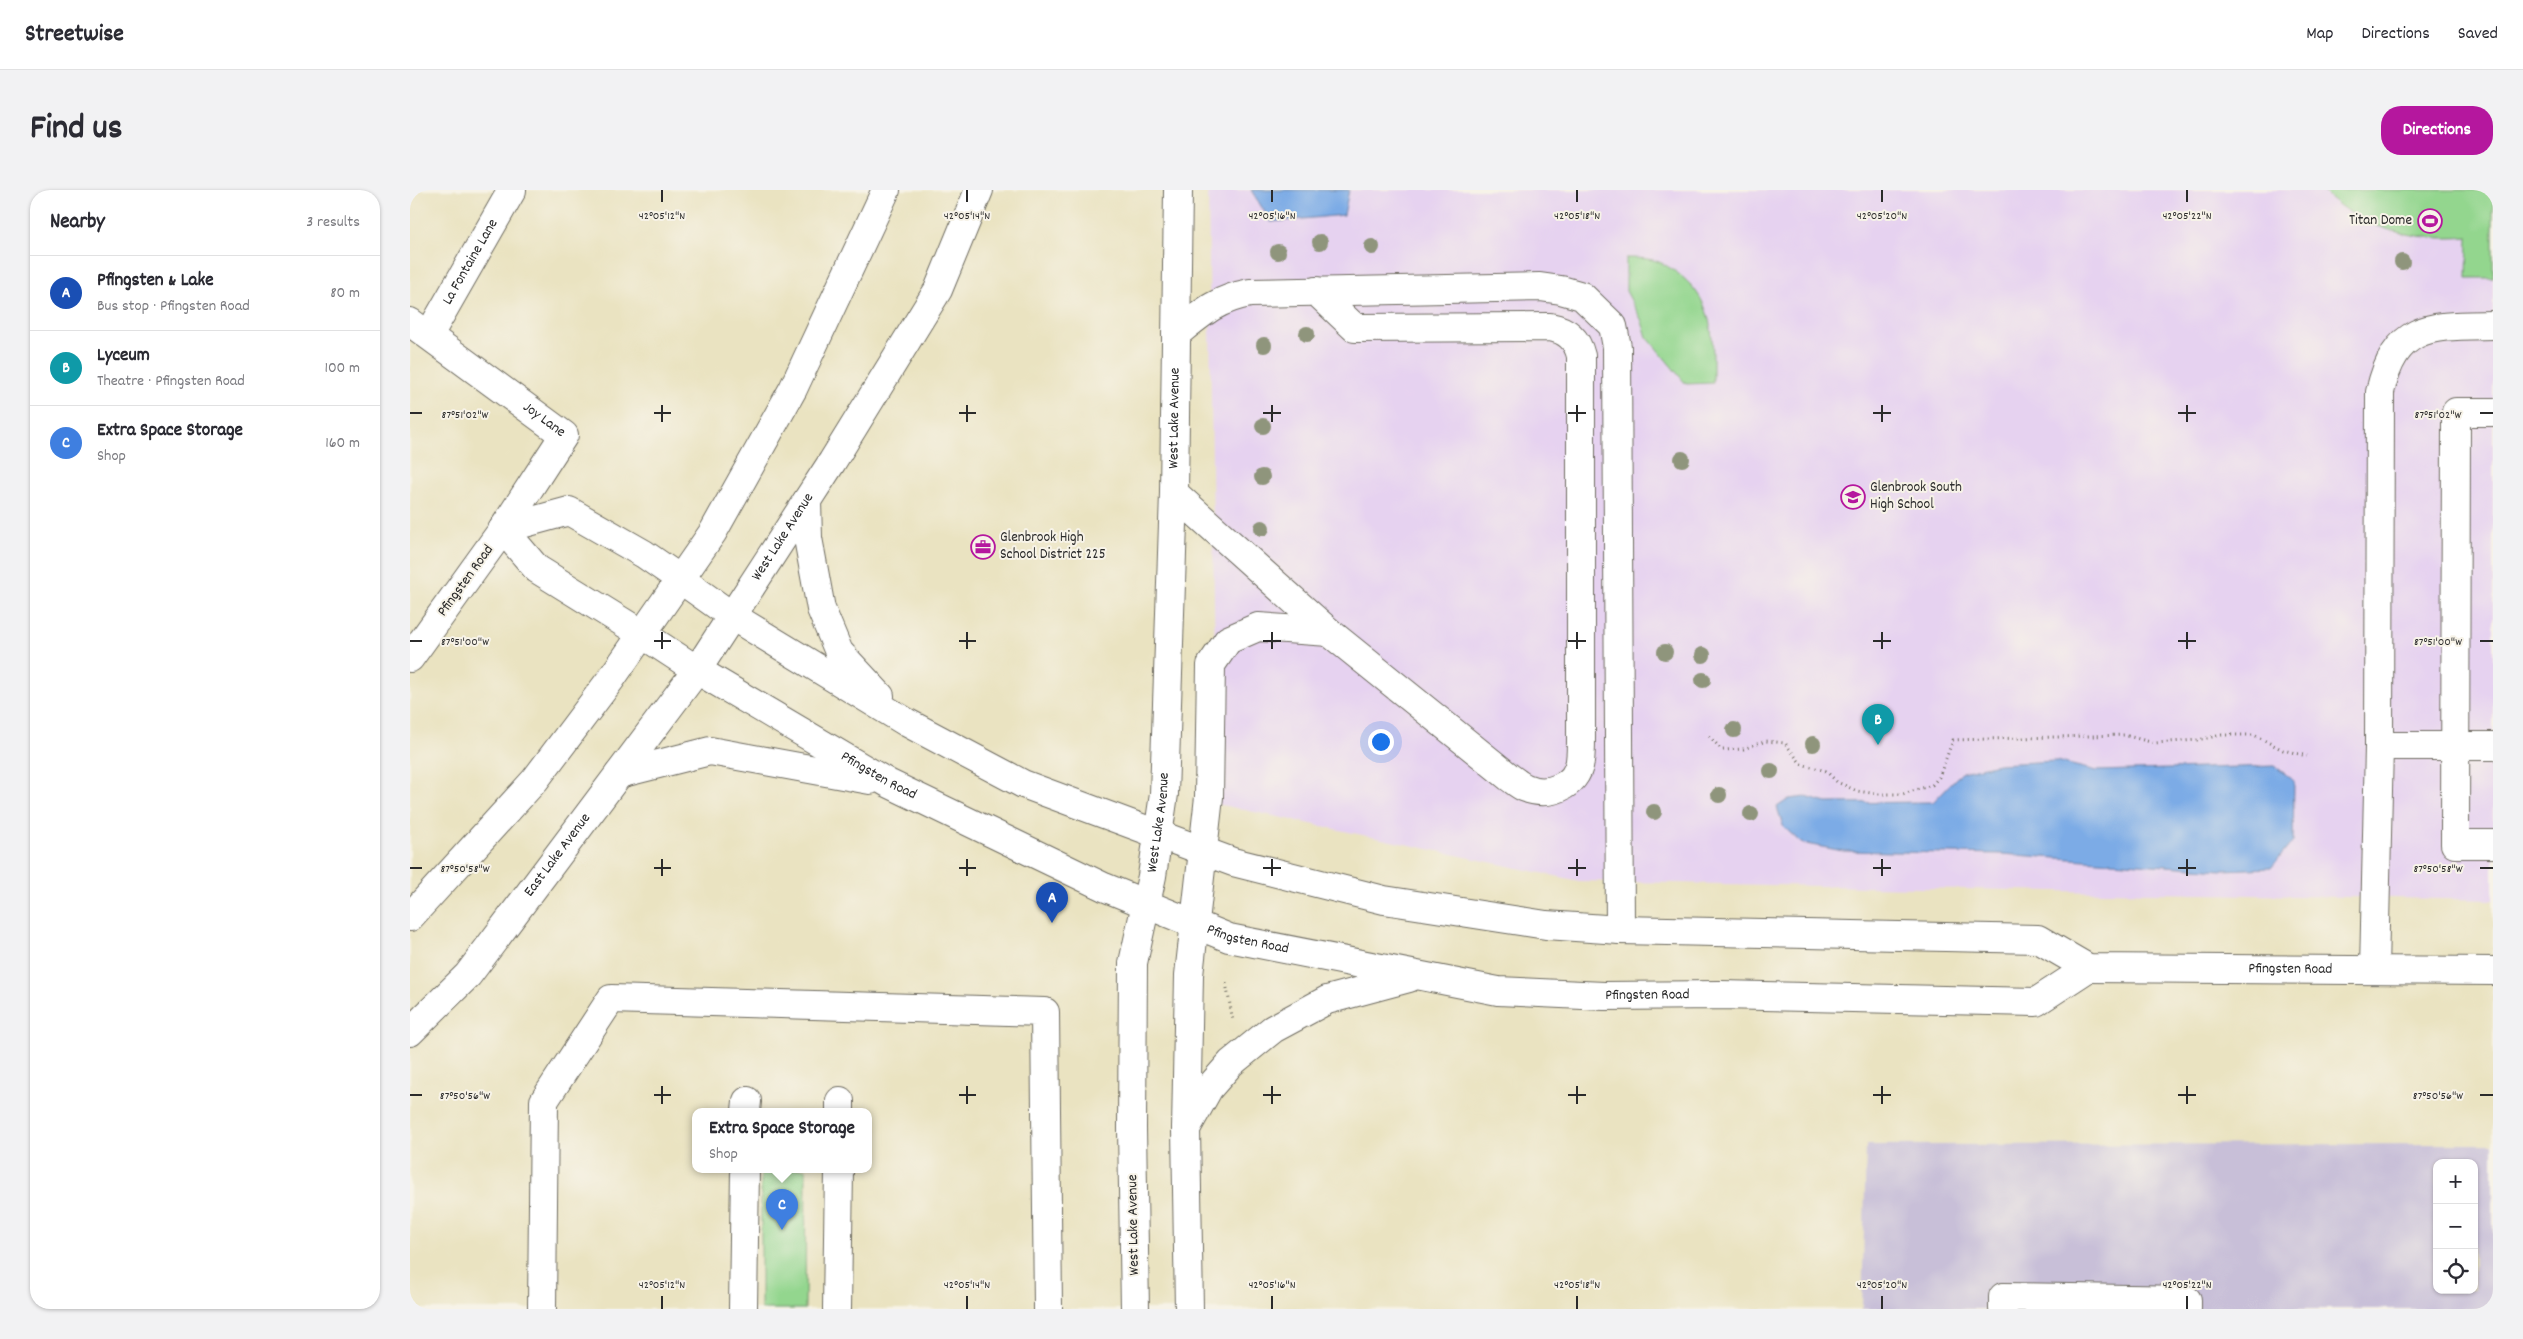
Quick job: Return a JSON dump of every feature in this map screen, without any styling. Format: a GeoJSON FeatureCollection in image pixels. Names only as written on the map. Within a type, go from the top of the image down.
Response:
{"type":"FeatureCollection","features":[{"type":"Feature","properties":{"kind":"main road","name":"La Fontaine Lane"},"geometry":{"type":"LineString","coordinates":[[420,328],[512,190]]}},
{"type":"Feature","properties":{"kind":"main road"},"geometry":{"type":"LineString","coordinates":[[410,917],[535,780],[642,634],[712,532],[793,389],[886,190]]}},
{"type":"Feature","properties":{"kind":"main road","name":"West Lake Avenue"},"geometry":{"type":"LineString","coordinates":[[697,670],[807,501],[938,290],[979,190]]}},
{"type":"Feature","properties":{"kind":"main road","name":"West Lake Avenue"},"geometry":{"type":"LineString","coordinates":[[1135,1309],[1132,1128],[1133,963],[1159,834],[1164,794],[1174,493],[1178,190]]}},
{"type":"Feature","properties":{"kind":"main road"},"geometry":{"type":"LineString","coordinates":[[1176,334],[1209,307],[1229,297],[1250,293],[1540,287],[1582,296],[1613,326],[1617,356],[1620,930]]}},
{"type":"Feature","properties":{"kind":"main road"},"geometry":{"type":"LineString","coordinates":[[1174,493],[1329,632],[1525,788],[1541,792],[1557,790],[1571,781],[1580,763],[1581,746],[1581,356],[1579,346],[1563,329],[1550,327],[1355,328],[1316,292]]}},
{"type":"Feature","properties":{"kind":"main road"},"geometry":{"type":"LineString","coordinates":[[2374,970],[2379,746],[2380,392],[2386,368],[2397,350],[2413,336],[2430,328],[2493,326]]}},
{"type":"Feature","properties":{"kind":"main road","name":"Joy Lane"},"geometry":{"type":"LineString","coordinates":[[420,328],[564,435],[503,529]]}},
{"type":"Feature","properties":{"kind":"main road"},"geometry":{"type":"LineString","coordinates":[[2493,412],[2456,412],[2455,746],[2455,844],[2493,844]]}},
{"type":"Feature","properties":{"kind":"main road"},"geometry":{"type":"LineString","coordinates":[[807,501],[808,538],[821,609],[839,652],[906,722]]}},
{"type":"Feature","properties":{"kind":"main road","name":"Pfingsten Road"},"geometry":{"type":"LineString","coordinates":[[410,658],[503,529],[569,511],[644,554],[732,616],[906,722],[1023,784],[1233,862],[1384,900],[1546,925],[1620,930],[2038,939],[2088,968],[2493,971]]}},
{"type":"Feature","properties":{"kind":"main road","name":"Pfingsten Road"},"geometry":{"type":"LineString","coordinates":[[503,529],[537,569],[697,670],[888,783],[1008,842],[1146,904],[1229,938],[1417,976],[1498,990],[1604,996],[1721,995],[2036,1002],[2088,968]]}},
{"type":"Feature","properties":{"kind":"main road"},"geometry":{"type":"LineString","coordinates":[[1189,1309],[1186,1129],[1189,975],[1209,797],[1211,665],[1228,640],[1258,627],[1329,632]]}},
{"type":"Feature","properties":{"kind":"main road","name":"East Lake Avenue"},"geometry":{"type":"LineString","coordinates":[[410,1032],[468,975],[697,670]]}},
{"type":"Feature","properties":{"kind":"main road"},"geometry":{"type":"LineString","coordinates":[[2379,746],[2493,746]]}},
{"type":"Feature","properties":{"kind":"main road"},"geometry":{"type":"LineString","coordinates":[[619,774],[710,751],[888,783]]}},
{"type":"Feature","properties":{"kind":"main road"},"geometry":{"type":"LineString","coordinates":[[1186,1129],[1209,1088],[1231,1062],[1273,1029],[1327,1000],[1417,976]]}},
{"type":"Feature","properties":{"kind":"main road"},"geometry":{"type":"LineString","coordinates":[[542,1309],[544,1100],[611,999],[1044,1012],[1048,1309]]}},
{"type":"Feature","properties":{"kind":"main road"},"geometry":{"type":"LineString","coordinates":[[743,1309],[745,1173]]}},
{"type":"Feature","properties":{"kind":"main road"},"geometry":{"type":"LineString","coordinates":[[837,1309],[839,1173]]}},
{"type":"Feature","properties":{"kind":"main road"},"geometry":{"type":"LineString","coordinates":[[2003,1309],[2003,1297],[2187,1300],[2187,1309]]}},
{"type":"Feature","properties":{"kind":"path"},"geometry":{"type":"LineString","coordinates":[[1709,736],[1722,750],[1743,749],[1766,741],[1785,743],[1801,764],[1826,771],[1836,782],[1857,791],[1878,794],[1903,794],[1932,785],[1939,777],[1953,740],[2124,736],[2155,743],[2197,740],[2222,735],[2254,736],[2283,750],[2308,756]]}},
{"type":"Feature","properties":{"kind":"path"},"geometry":{"type":"LineString","coordinates":[[1226,983],[1233,1024]]}},
{"type":"Feature","properties":{"kind":"shaded area","name":"Glenbrook South High School"},"geometry":{"type":"Polygon","coordinates":[[[1208,190],[2493,190],[2493,900],[1579,881],[1217,804],[1208,190]]]}},
{"type":"Feature","properties":{"kind":"shaded area"},"geometry":{"type":"Polygon","coordinates":[[[2493,1144],[2493,1309],[1862,1309],[1866,1145],[2493,1144]]]}},
{"type":"Feature","properties":{"kind":"green space","name":"Titan Dome"},"geometry":{"type":"Polygon","coordinates":[[[2322,190],[2493,190],[2493,278],[2467,278],[2468,237],[2429,237],[2409,235],[2390,230],[2353,214],[2322,190]]]}},
{"type":"Feature","properties":{"kind":"green space"},"geometry":{"type":"Polygon","coordinates":[[[1626,258],[1656,261],[1670,268],[1692,286],[1700,298],[1710,324],[1713,353],[1713,383],[1686,384],[1647,337],[1641,319],[1626,291],[1626,258]]]}},
{"type":"Feature","properties":{"kind":"green space"},"geometry":{"type":"Polygon","coordinates":[[[761,1173],[806,1173],[805,1309],[761,1309],[761,1173]]]}},
{"type":"Feature","properties":{"kind":"water"},"geometry":{"type":"Polygon","coordinates":[[[1251,190],[1349,190],[1344,215],[1271,222],[1251,190]]]}},
{"type":"Feature","properties":{"kind":"water"},"geometry":{"type":"Polygon","coordinates":[[[2056,761],[2096,771],[2275,766],[2294,781],[2293,841],[2271,868],[2222,870],[2002,854],[1843,851],[1801,843],[1783,826],[1777,807],[1789,799],[1806,797],[1827,803],[1933,802],[1962,772],[1998,764],[2056,761]]]}},
{"type":"Feature","properties":{"kind":"place","name":"Titan Dome"},"geometry":{"type":"Point","coordinates":[2430,221]}},
{"type":"Feature","properties":{"kind":"place","name":"Glenbrook South High School"},"geometry":{"type":"Point","coordinates":[1853,497]}},
{"type":"Feature","properties":{"kind":"place","name":"Glenbrook High School District 225"},"geometry":{"type":"Point","coordinates":[983,547]}},
{"type":"Feature","properties":{"kind":"place","name":"Lyceum"},"geometry":{"type":"Point","coordinates":[1878,745]}},
{"type":"Feature","properties":{"kind":"place","name":"Pfingsten & Lake"},"geometry":{"type":"Point","coordinates":[1052,923]}},
{"type":"Feature","properties":{"kind":"place","name":"Extra Space Storage"},"geometry":{"type":"Point","coordinates":[782,1230]}}]}
